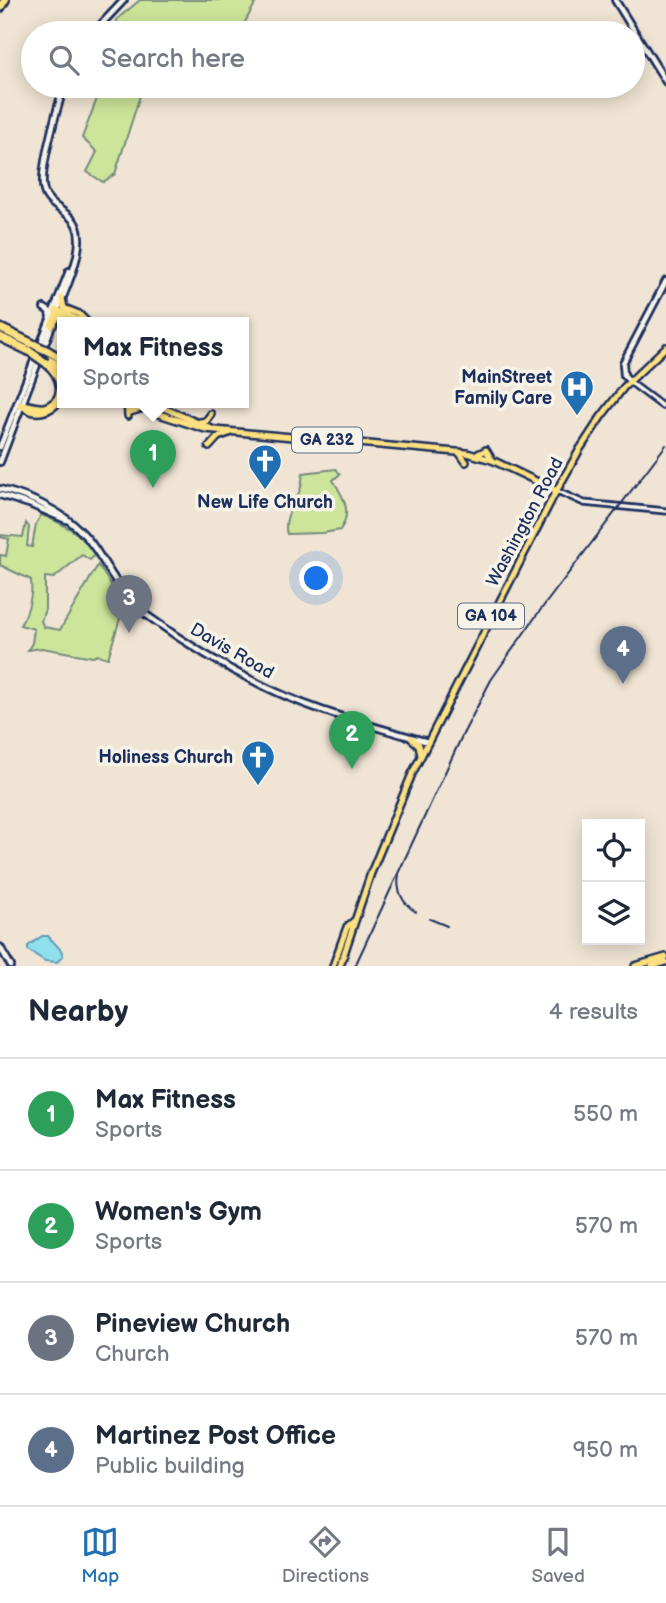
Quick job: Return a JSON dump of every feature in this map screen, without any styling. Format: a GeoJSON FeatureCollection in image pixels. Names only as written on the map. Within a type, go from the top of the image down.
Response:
{"type":"FeatureCollection","features":[{"type":"Feature","properties":{"kind":"highway"},"geometry":{"type":"LineString","coordinates":[[0,8],[5,0]]}},
{"type":"Feature","properties":{"kind":"highway"},"geometry":{"type":"LineString","coordinates":[[56,308],[74,317]]}},
{"type":"Feature","properties":{"kind":"highway"},"geometry":{"type":"LineString","coordinates":[[50,325],[57,316],[67,314]]}},
{"type":"Feature","properties":{"kind":"highway"},"geometry":{"type":"LineString","coordinates":[[0,328],[57,364]]}},
{"type":"Feature","properties":{"kind":"highway"},"geometry":{"type":"LineString","coordinates":[[0,337],[32,348]]}},
{"type":"Feature","properties":{"kind":"highway"},"geometry":{"type":"LineString","coordinates":[[47,358],[57,373]]}},
{"type":"Feature","properties":{"kind":"highway"},"geometry":{"type":"LineString","coordinates":[[47,358],[57,358]]}},
{"type":"Feature","properties":{"kind":"highway"},"geometry":{"type":"LineString","coordinates":[[19,404],[41,408],[49,406],[57,398]]}},
{"type":"Feature","properties":{"kind":"main road"},"geometry":{"type":"LineString","coordinates":[[104,21],[124,0]]}},
{"type":"Feature","properties":{"kind":"main road"},"geometry":{"type":"LineString","coordinates":[[615,0],[628,21]]}},
{"type":"Feature","properties":{"kind":"main road"},"geometry":{"type":"LineString","coordinates":[[645,48],[666,82]]}},
{"type":"Feature","properties":{"kind":"main road"},"geometry":{"type":"LineString","coordinates":[[56,308],[62,298],[80,244],[80,229],[75,221],[49,200],[42,184],[61,98]]}},
{"type":"Feature","properties":{"kind":"main road"},"geometry":{"type":"LineString","coordinates":[[0,447],[76,257]]}},
{"type":"Feature","properties":{"kind":"main road"},"geometry":{"type":"LineString","coordinates":[[629,382],[624,375],[623,363],[666,281]]}},
{"type":"Feature","properties":{"kind":"main road"},"geometry":{"type":"LineString","coordinates":[[62,298],[64,308],[82,317]]}},
{"type":"Feature","properties":{"kind":"main road"},"geometry":{"type":"LineString","coordinates":[[44,308],[50,312],[50,325]]}},
{"type":"Feature","properties":{"kind":"main road"},"geometry":{"type":"LineString","coordinates":[[56,308],[80,317]]}},
{"type":"Feature","properties":{"kind":"main road","name":"Washington Road"},"geometry":{"type":"LineString","coordinates":[[341,966],[380,850],[421,756],[552,499],[591,430],[629,382],[666,347]]}},
{"type":"Feature","properties":{"kind":"main road"},"geometry":{"type":"LineString","coordinates":[[19,404],[33,411],[44,412],[57,404]]}},
{"type":"Feature","properties":{"kind":"main road"},"geometry":{"type":"LineString","coordinates":[[0,462],[19,404]]}},
{"type":"Feature","properties":{"kind":"main road"},"geometry":{"type":"LineString","coordinates":[[128,408],[129,414],[144,408]]}},
{"type":"Feature","properties":{"kind":"main road","name":"GA 232"},"geometry":{"type":"LineString","coordinates":[[144,408],[208,429],[232,432],[475,455],[486,450],[492,460],[544,485]]}},
{"type":"Feature","properties":{"kind":"main road","name":"GA 232"},"geometry":{"type":"LineString","coordinates":[[164,408],[208,429]]}},
{"type":"Feature","properties":{"kind":"main road"},"geometry":{"type":"LineString","coordinates":[[198,423],[206,421],[211,414]]}},
{"type":"Feature","properties":{"kind":"main road"},"geometry":{"type":"LineString","coordinates":[[208,429],[210,443],[232,432]]}},
{"type":"Feature","properties":{"kind":"main road"},"geometry":{"type":"LineString","coordinates":[[459,452],[466,462]]}},
{"type":"Feature","properties":{"kind":"main road"},"geometry":{"type":"LineString","coordinates":[[544,485],[554,484],[565,477]]}},
{"type":"Feature","properties":{"kind":"main road"},"geometry":{"type":"LineString","coordinates":[[544,485],[557,491]]}},
{"type":"Feature","properties":{"kind":"main road"},"geometry":{"type":"LineString","coordinates":[[544,485],[549,488],[552,499]]}},
{"type":"Feature","properties":{"kind":"main road","name":"Davis Road"},"geometry":{"type":"LineString","coordinates":[[0,489],[31,498],[61,514],[87,536],[130,601],[164,627],[272,690],[304,703],[428,742]]}},
{"type":"Feature","properties":{"kind":"main road","name":"Davis Road"},"geometry":{"type":"LineString","coordinates":[[0,495],[66,520]]}},
{"type":"Feature","properties":{"kind":"main road"},"geometry":{"type":"LineString","coordinates":[[411,738],[419,745],[421,756]]}},
{"type":"Feature","properties":{"kind":"main road","name":"Washington Road"},"geometry":{"type":"LineString","coordinates":[[333,966],[348,927],[354,921]]}},
{"type":"Feature","properties":{"kind":"main road"},"geometry":{"type":"LineString","coordinates":[[0,947],[11,966]]}},
{"type":"Feature","properties":{"kind":"main road"},"geometry":{"type":"LineString","coordinates":[[635,966],[666,959]]}},
{"type":"Feature","properties":{"kind":"main road"},"geometry":{"type":"LineString","coordinates":[[652,966],[666,959]]}},
{"type":"Feature","properties":{"kind":"street"},"geometry":{"type":"LineString","coordinates":[[629,382],[662,406]]}},
{"type":"Feature","properties":{"kind":"street"},"geometry":{"type":"LineString","coordinates":[[557,491],[584,503],[666,511]]}},
{"type":"Feature","properties":{"kind":"green space"},"geometry":{"type":"Polygon","coordinates":[[[140,0],[257,0],[246,21],[116,20],[140,0]]]}},
{"type":"Feature","properties":{"kind":"green space"},"geometry":{"type":"Polygon","coordinates":[[[97,98],[139,98],[115,174],[103,182],[87,172],[97,152],[82,138],[97,98]]]}},
{"type":"Feature","properties":{"kind":"green space"},"geometry":{"type":"Polygon","coordinates":[[[336,469],[340,474],[333,480],[346,510],[340,530],[287,534],[286,522],[300,490],[303,473],[336,469]]]}},
{"type":"Feature","properties":{"kind":"green space"},"geometry":{"type":"Polygon","coordinates":[[[41,515],[77,534],[96,554],[90,560],[82,555],[54,578],[45,577],[45,609],[41,621],[44,627],[60,630],[98,565],[124,605],[108,658],[42,648],[28,650],[34,629],[20,625],[29,604],[31,580],[0,565],[0,555],[6,556],[9,539],[0,535],[23,537],[26,523],[29,527],[27,546],[32,547],[36,524],[41,515]]]}},
{"type":"Feature","properties":{"kind":"water"},"geometry":{"type":"Polygon","coordinates":[[[42,936],[48,936],[61,950],[63,956],[57,962],[45,961],[28,950],[28,946],[42,936]]]}},
{"type":"Feature","properties":{"kind":"railway"},"geometry":{"type":"LineString","coordinates":[[355,966],[462,736],[491,680],[536,616],[666,445]]}},
{"type":"Feature","properties":{"kind":"railway"},"geometry":{"type":"LineString","coordinates":[[399,874],[401,896],[416,912]]}},
{"type":"Feature","properties":{"kind":"railway"},"geometry":{"type":"LineString","coordinates":[[430,919],[447,926]]}},
{"type":"Feature","properties":{"kind":"place","name":"MainStreet Family Care"},"geometry":{"type":"Point","coordinates":[577,417]}},
{"type":"Feature","properties":{"kind":"place","name":"Max Fitness"},"geometry":{"type":"Point","coordinates":[153,488]}},
{"type":"Feature","properties":{"kind":"place","name":"New Life Church"},"geometry":{"type":"Point","coordinates":[265,491]}},
{"type":"Feature","properties":{"kind":"place","name":"Pineview Church"},"geometry":{"type":"Point","coordinates":[129,633]}},
{"type":"Feature","properties":{"kind":"place","name":"Martinez Post Office"},"geometry":{"type":"Point","coordinates":[623,684]}},
{"type":"Feature","properties":{"kind":"place","name":"Women's Gym"},"geometry":{"type":"Point","coordinates":[352,769]}},
{"type":"Feature","properties":{"kind":"place","name":"Holiness Church"},"geometry":{"type":"Point","coordinates":[258,787]}}]}
